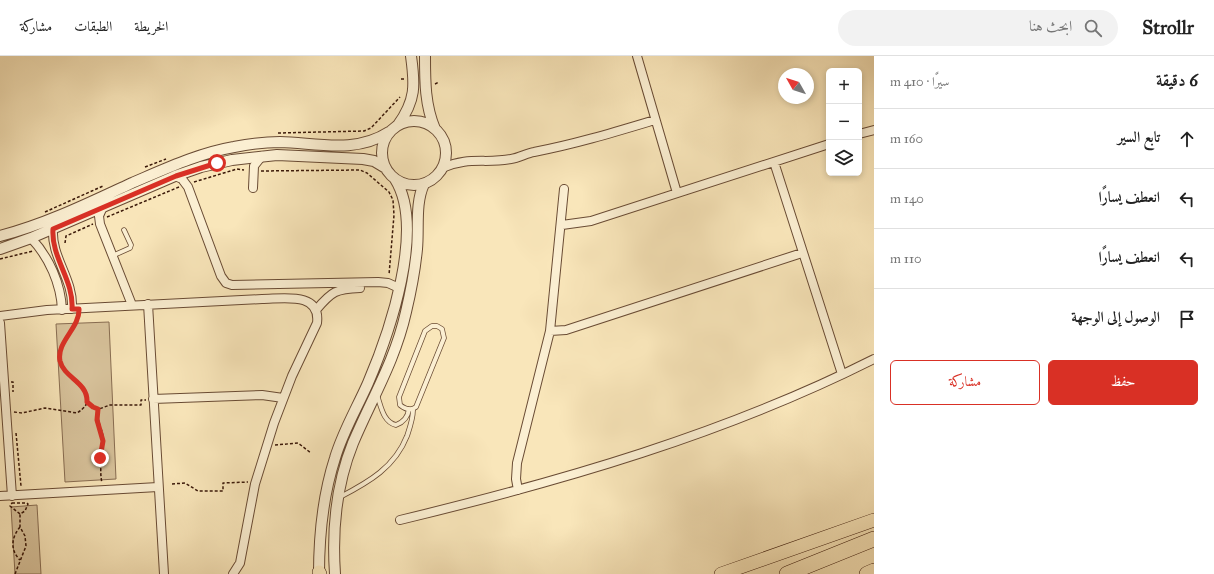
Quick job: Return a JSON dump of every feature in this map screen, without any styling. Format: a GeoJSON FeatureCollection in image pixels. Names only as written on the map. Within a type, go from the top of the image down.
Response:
{"type":"FeatureCollection","features":[{"type":"Feature","properties":{"kind":"highway"},"geometry":{"type":"LineString","coordinates":[[787,574],[874,539]]}},
{"type":"Feature","properties":{"kind":"highway"},"geometry":{"type":"LineString","coordinates":[[867,574],[874,571]]}},
{"type":"Feature","properties":{"kind":"main road"},"geometry":{"type":"LineString","coordinates":[[721,574],[874,520]]}},
{"type":"Feature","properties":{"kind":"street"},"geometry":{"type":"LineString","coordinates":[[398,125],[411,105],[413,79],[411,56]]}},
{"type":"Feature","properties":{"kind":"street"},"geometry":{"type":"LineString","coordinates":[[395,180],[407,185],[424,184],[433,179],[442,168],[445,161],[445,147],[443,140],[430,116],[425,93],[425,56]]}},
{"type":"Feature","properties":{"kind":"street"},"geometry":{"type":"LineString","coordinates":[[637,56],[676,193]]}},
{"type":"Feature","properties":{"kind":"street"},"geometry":{"type":"LineString","coordinates":[[442,168],[464,161],[503,160],[517,158],[533,152],[575,144],[655,120]]}},
{"type":"Feature","properties":{"kind":"street"},"geometry":{"type":"LineString","coordinates":[[0,236],[40,223],[166,168],[211,152],[248,145],[279,142],[356,145],[373,141],[398,125],[409,121],[420,121],[436,129]]}},
{"type":"Feature","properties":{"kind":"street"},"geometry":{"type":"LineString","coordinates":[[862,133],[874,130]]}},
{"type":"Feature","properties":{"kind":"street"},"geometry":{"type":"LineString","coordinates":[[384,167],[382,148],[389,132]]}},
{"type":"Feature","properties":{"kind":"street"},"geometry":{"type":"LineString","coordinates":[[562,225],[591,221],[826,145]]}},
{"type":"Feature","properties":{"kind":"street"},"geometry":{"type":"LineString","coordinates":[[0,249],[32,238],[176,176],[201,167],[262,156],[277,155],[364,159],[374,161],[384,167],[401,190],[406,208],[406,238],[399,287],[391,320],[376,363],[345,431],[331,470],[322,517],[319,573]]}},
{"type":"Feature","properties":{"kind":"street"},"geometry":{"type":"LineString","coordinates":[[253,188],[254,166],[262,156]]}},
{"type":"Feature","properties":{"kind":"street"},"geometry":{"type":"LineString","coordinates":[[240,160],[254,174]]}},
{"type":"Feature","properties":{"kind":"street"},"geometry":{"type":"LineString","coordinates":[[774,162],[842,374]]}},
{"type":"Feature","properties":{"kind":"street"},"geometry":{"type":"LineString","coordinates":[[176,176],[182,179],[188,187],[221,276],[226,283],[232,285],[388,283],[399,287],[411,288]]}},
{"type":"Feature","properties":{"kind":"street"},"geometry":{"type":"LineString","coordinates":[[335,574],[334,542],[338,498],[353,444],[377,394],[400,336],[411,288],[417,249],[419,198],[424,184]]}},
{"type":"Feature","properties":{"kind":"street"},"geometry":{"type":"LineString","coordinates":[[518,490],[516,479],[517,463],[550,330],[562,225],[564,189]]}},
{"type":"Feature","properties":{"kind":"street"},"geometry":{"type":"LineString","coordinates":[[102,209],[99,216],[99,222],[132,305]]}},
{"type":"Feature","properties":{"kind":"street"},"geometry":{"type":"LineString","coordinates":[[87,215],[99,222]]}},
{"type":"Feature","properties":{"kind":"street"},"geometry":{"type":"LineString","coordinates":[[53,229],[54,247],[72,293],[76,309]]}},
{"type":"Feature","properties":{"kind":"street"},"geometry":{"type":"LineString","coordinates":[[32,238],[43,252],[57,281],[62,310]]}},
{"type":"Feature","properties":{"kind":"street"},"geometry":{"type":"LineString","coordinates":[[550,330],[561,331],[571,328],[802,252]]}},
{"type":"Feature","properties":{"kind":"street"},"geometry":{"type":"LineString","coordinates":[[57,281],[63,281],[66,277]]}},
{"type":"Feature","properties":{"kind":"street"},"geometry":{"type":"LineString","coordinates":[[233,574],[239,567],[251,502],[266,448],[283,398],[313,332],[318,308],[330,295],[338,290],[360,288]]}},
{"type":"Feature","properties":{"kind":"street"},"geometry":{"type":"LineString","coordinates":[[0,316],[31,311],[148,304],[295,298],[303,296],[311,298],[318,308]]}},
{"type":"Feature","properties":{"kind":"street"},"geometry":{"type":"LineString","coordinates":[[148,304],[164,574]]}},
{"type":"Feature","properties":{"kind":"street"},"geometry":{"type":"LineString","coordinates":[[0,323],[12,496]]}},
{"type":"Feature","properties":{"kind":"street"},"geometry":{"type":"LineString","coordinates":[[400,520],[518,490],[587,470],[668,443],[765,407],[874,359]]}},
{"type":"Feature","properties":{"kind":"street"},"geometry":{"type":"LineString","coordinates":[[153,399],[262,395],[283,398]]}},
{"type":"Feature","properties":{"kind":"street"},"geometry":{"type":"LineString","coordinates":[[0,496],[158,487]]}},
{"type":"Feature","properties":{"kind":"street"},"geometry":{"type":"LineString","coordinates":[[238,574],[242,565],[241,558]]}},
{"type":"Feature","properties":{"kind":"lane"},"geometry":{"type":"LineString","coordinates":[[112,256],[130,248],[131,245],[124,230]]}},
{"type":"Feature","properties":{"kind":"lane"},"geometry":{"type":"LineString","coordinates":[[377,394],[384,414],[390,423],[396,425],[401,423],[406,418],[411,409],[416,407],[444,338],[443,332],[437,326],[432,326],[425,331],[399,398],[400,405],[411,409]]}},
{"type":"Feature","properties":{"kind":"lane"},"geometry":{"type":"LineString","coordinates":[[338,498],[366,482],[393,462],[402,448],[411,426],[411,409]]}},
{"type":"Feature","properties":{"kind":"path"},"geometry":{"type":"LineString","coordinates":[[194,182],[220,174],[244,170]]}},
{"type":"Feature","properties":{"kind":"path"},"geometry":{"type":"LineString","coordinates":[[254,174],[360,170],[366,173],[389,192],[393,200],[394,215],[388,283]]}},
{"type":"Feature","properties":{"kind":"path"},"geometry":{"type":"LineString","coordinates":[[65,243],[66,236],[184,185]]}},
{"type":"Feature","properties":{"kind":"path"},"geometry":{"type":"LineString","coordinates":[[0,259],[37,250],[41,254],[43,252]]}},
{"type":"Feature","properties":{"kind":"path"},"geometry":{"type":"LineString","coordinates":[[14,405],[14,413],[45,408],[77,413],[87,402],[86,392],[64,368],[60,356],[62,347],[78,322],[76,309]]}},
{"type":"Feature","properties":{"kind":"path"},"geometry":{"type":"LineString","coordinates":[[4,382],[13,382],[13,397]]}},
{"type":"Feature","properties":{"kind":"path"},"geometry":{"type":"LineString","coordinates":[[87,402],[98,409],[110,404],[141,405],[141,400],[153,399]]}},
{"type":"Feature","properties":{"kind":"path"},"geometry":{"type":"LineString","coordinates":[[98,409],[97,420],[103,441],[100,471],[105,490]]}},
{"type":"Feature","properties":{"kind":"path"},"geometry":{"type":"LineString","coordinates":[[15,428],[21,486]]}},
{"type":"Feature","properties":{"kind":"path"},"geometry":{"type":"LineString","coordinates":[[266,448],[296,442],[311,453]]}},
{"type":"Feature","properties":{"kind":"path"},"geometry":{"type":"LineString","coordinates":[[172,484],[185,482],[198,491],[223,491],[223,483],[253,481]]}},
{"type":"Feature","properties":{"kind":"path"},"geometry":{"type":"LineString","coordinates":[[28,503],[25,511],[20,514],[11,508],[10,504],[28,503]]}},
{"type":"Feature","properties":{"kind":"path"},"geometry":{"type":"LineString","coordinates":[[20,514],[20,527],[12,542],[13,550],[20,560]]}},
{"type":"Feature","properties":{"kind":"path"},"geometry":{"type":"LineString","coordinates":[[15,574],[26,546],[25,536],[20,527]]}},
{"type":"Feature","properties":{"kind":"shaded area"},"geometry":{"type":"Polygon","coordinates":[[[109,322],[116,479],[65,482],[56,324],[109,322]]]}},
{"type":"Feature","properties":{"kind":"shaded area"},"geometry":{"type":"Polygon","coordinates":[[[37,505],[41,574],[15,574],[11,507],[37,505]]]}},
{"type":"Feature","properties":{"kind":"route"},"geometry":{"type":"LineString","coordinates":[[100,458],[103,447],[103,435],[97,420],[98,409],[87,402],[86,392],[61,365],[60,361],[60,352],[62,347],[78,322],[79,309],[72,309],[72,293],[54,247],[52,239],[53,229],[176,176],[217,163]]}}]}
